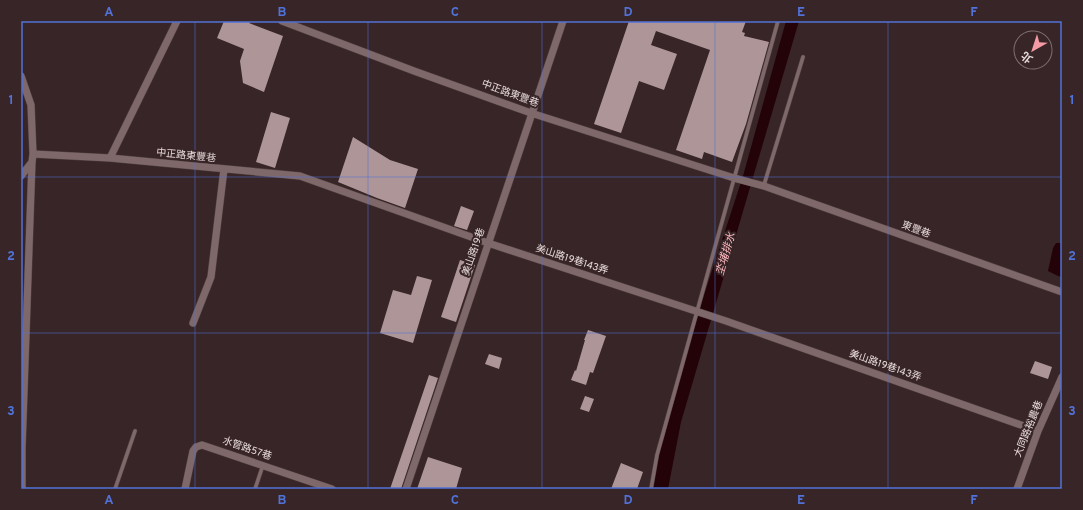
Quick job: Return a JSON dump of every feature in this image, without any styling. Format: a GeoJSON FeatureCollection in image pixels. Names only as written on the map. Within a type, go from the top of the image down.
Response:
{"type":"FeatureCollection","features":[{"type":"Feature","properties":{"kind":"street"},"geometry":{"type":"LineString","coordinates":[[110,158],[177,21]]}},
{"type":"Feature","properties":{"kind":"street","name":"中正路東豐巷"},"geometry":{"type":"LineString","coordinates":[[282,21],[531,113],[734,178],[764,186]]}},
{"type":"Feature","properties":{"kind":"street","name":"美山路19巷"},"geometry":{"type":"LineString","coordinates":[[406,489],[563,21]]}},
{"type":"Feature","properties":{"kind":"street"},"geometry":{"type":"LineString","coordinates":[[21,76],[31,105],[33,154],[22,449],[22,489]]}},
{"type":"Feature","properties":{"kind":"street","name":"中正路東豐巷"},"geometry":{"type":"LineString","coordinates":[[33,154],[110,158],[300,176],[488,243]]}},
{"type":"Feature","properties":{"kind":"street"},"geometry":{"type":"LineString","coordinates":[[21,176],[32,162]]}},
{"type":"Feature","properties":{"kind":"street"},"geometry":{"type":"LineString","coordinates":[[193,323],[211,277],[224,169]]}},
{"type":"Feature","properties":{"kind":"street","name":"東豐巷"},"geometry":{"type":"LineString","coordinates":[[764,186],[1062,292]]}},
{"type":"Feature","properties":{"kind":"street","name":"美山路19巷143弄"},"geometry":{"type":"LineString","coordinates":[[488,243],[726,321],[1038,431]]}},
{"type":"Feature","properties":{"kind":"street","name":"大同路裕農巷"},"geometry":{"type":"LineString","coordinates":[[1017,489],[1038,431],[1062,377]]}},
{"type":"Feature","properties":{"kind":"street","name":"水管路57巷"},"geometry":{"type":"LineString","coordinates":[[185,489],[193,451],[196,447],[202,444],[332,489]]}},
{"type":"Feature","properties":{"kind":"lane"},"geometry":{"type":"LineString","coordinates":[[650,489],[657,454],[696,311],[778,21]]}},
{"type":"Feature","properties":{"kind":"lane"},"geometry":{"type":"LineString","coordinates":[[764,186],[803,57]]}},
{"type":"Feature","properties":{"kind":"lane"},"geometry":{"type":"LineString","coordinates":[[115,489],[135,431]]}},
{"type":"Feature","properties":{"kind":"lane"},"geometry":{"type":"LineString","coordinates":[[255,489],[263,465]]}},
{"type":"Feature","properties":{"kind":"water","name":"坔埔排水"},"geometry":{"type":"Polygon","coordinates":[[[786,21],[799,21],[681,422],[668,489],[649,489],[690,338],[743,176],[786,21]]]}},
{"type":"Feature","properties":{"kind":"water"},"geometry":{"type":"Polygon","coordinates":[[[1056,243],[1062,243],[1062,277],[1048,271],[1053,248],[1056,243]]]}},
{"type":"Feature","properties":{"kind":"building"},"geometry":{"type":"Polygon","coordinates":[[[224,21],[250,21],[249,23],[283,36],[264,92],[243,83],[240,61],[244,49],[217,38],[224,21]]]}},
{"type":"Feature","properties":{"kind":"building"},"geometry":{"type":"Polygon","coordinates":[[[629,21],[746,21],[742,32],[745,33],[744,36],[769,42],[746,124],[732,162],[704,152],[702,159],[676,150],[710,50],[656,31],[651,45],[677,54],[664,90],[639,81],[621,133],[594,124],[629,21]]]}},
{"type":"Feature","properties":{"kind":"building"},"geometry":{"type":"Polygon","coordinates":[[[271,112],[290,118],[275,168],[256,162],[271,112]]]}},
{"type":"Feature","properties":{"kind":"building"},"geometry":{"type":"Polygon","coordinates":[[[353,137],[390,160],[418,169],[405,208],[338,182],[353,137]]]}},
{"type":"Feature","properties":{"kind":"building"},"geometry":{"type":"Polygon","coordinates":[[[461,206],[474,211],[467,230],[454,226],[461,206]]]}},
{"type":"Feature","properties":{"kind":"building"},"geometry":{"type":"Polygon","coordinates":[[[460,260],[475,265],[456,322],[441,317],[460,260]]]}},
{"type":"Feature","properties":{"kind":"building"},"geometry":{"type":"Polygon","coordinates":[[[417,276],[432,280],[413,343],[380,333],[393,290],[411,295],[417,276]]]}},
{"type":"Feature","properties":{"kind":"building"},"geometry":{"type":"Polygon","coordinates":[[[588,330],[606,336],[593,373],[590,372],[586,385],[571,380],[575,370],[576,371],[588,330]]]}},
{"type":"Feature","properties":{"kind":"building"},"geometry":{"type":"Polygon","coordinates":[[[489,354],[502,358],[499,369],[485,364],[489,354]]]}},
{"type":"Feature","properties":{"kind":"building"},"geometry":{"type":"Polygon","coordinates":[[[1035,361],[1052,367],[1048,379],[1030,373],[1035,361]]]}},
{"type":"Feature","properties":{"kind":"building"},"geometry":{"type":"Polygon","coordinates":[[[429,375],[438,378],[401,489],[390,489],[429,375]]]}},
{"type":"Feature","properties":{"kind":"building"},"geometry":{"type":"Polygon","coordinates":[[[585,396],[594,399],[589,412],[580,409],[585,396]]]}},
{"type":"Feature","properties":{"kind":"building"},"geometry":{"type":"Polygon","coordinates":[[[428,457],[462,468],[456,489],[417,489],[428,457]]]}},
{"type":"Feature","properties":{"kind":"building"},"geometry":{"type":"Polygon","coordinates":[[[621,463],[643,472],[637,489],[611,489],[621,463]]]}}]}
